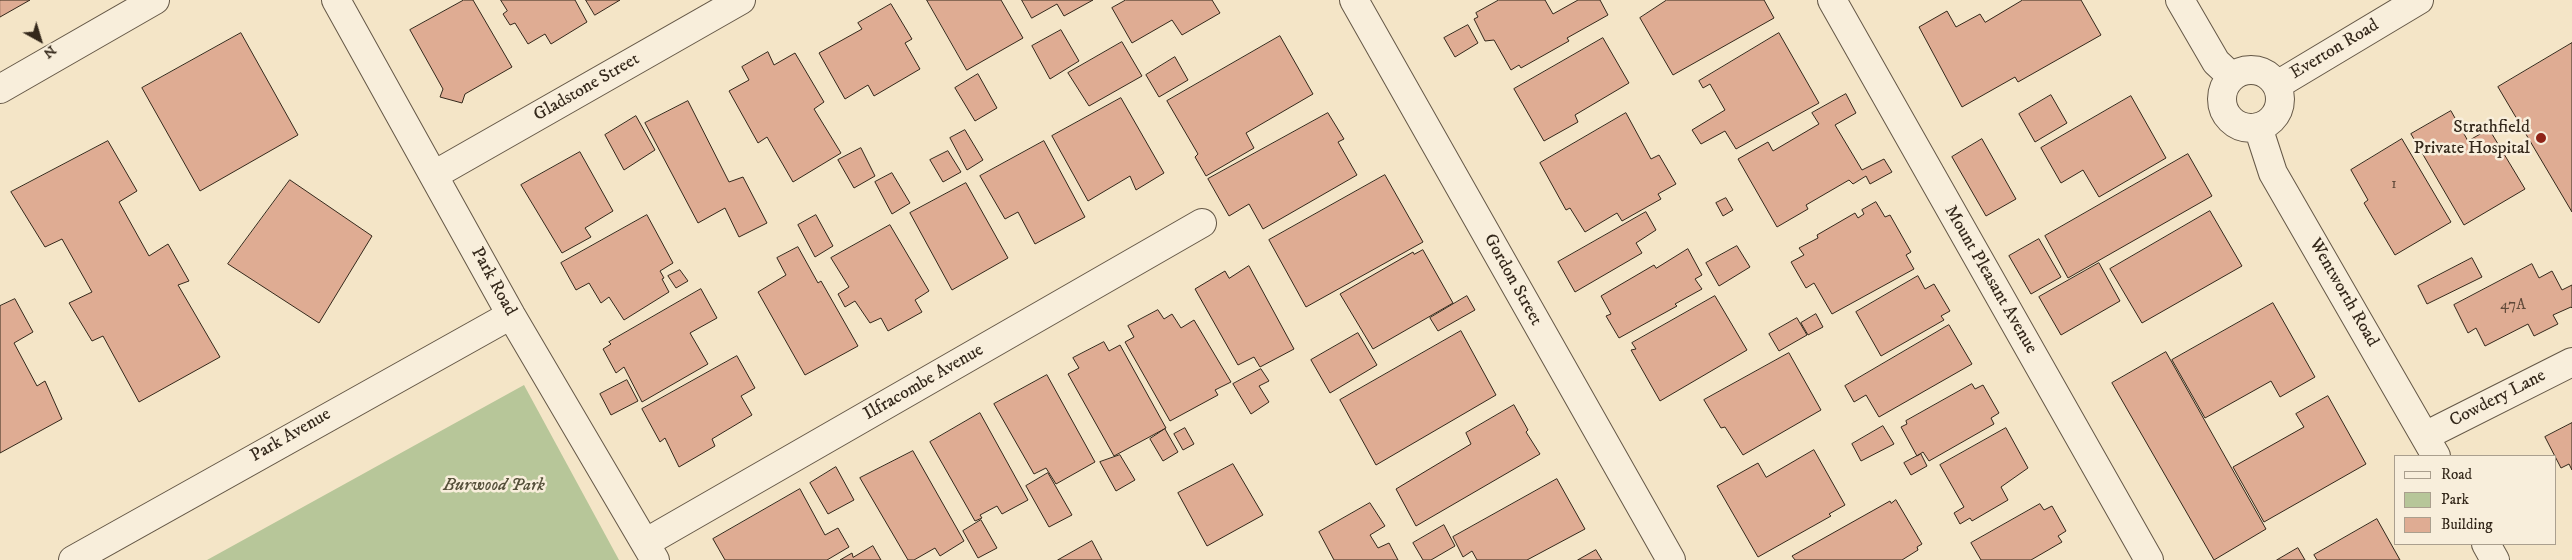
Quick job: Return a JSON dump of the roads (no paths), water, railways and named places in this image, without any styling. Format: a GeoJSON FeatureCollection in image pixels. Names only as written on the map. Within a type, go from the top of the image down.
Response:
{"type":"FeatureCollection","features":[{"type":"Feature","properties":{"kind":"street"},"geometry":{"type":"LineString","coordinates":[[0,89],[155,0]]}},
{"type":"Feature","properties":{"kind":"street","name":"Park Road"},"geometry":{"type":"LineString","coordinates":[[336,0],[511,314],[650,551]]}},
{"type":"Feature","properties":{"kind":"street","name":"Gladstone Street"},"geometry":{"type":"LineString","coordinates":[[434,175],[741,0]]}},
{"type":"Feature","properties":{"kind":"street","name":"Gordon Street"},"geometry":{"type":"LineString","coordinates":[[1354,0],[1670,560]]}},
{"type":"Feature","properties":{"kind":"street","name":"Mount Pleasant Avenue"},"geometry":{"type":"LineString","coordinates":[[1832,0],[2149,560]]}},
{"type":"Feature","properties":{"kind":"street"},"geometry":{"type":"LineString","coordinates":[[2180,0],[2216,62],[2232,77]]}},
{"type":"Feature","properties":{"kind":"street","name":"Everton Road"},"geometry":{"type":"LineString","coordinates":[[2277,86],[2419,0]]}},
{"type":"Feature","properties":{"kind":"street"},"geometry":{"type":"LineString","coordinates":[[2256,70],[2265,73],[2277,86],[2280,94],[2277,111],[2266,124],[2258,127],[2239,126],[2225,113],[2222,94],[2232,77],[2239,72],[2256,70]]}},
{"type":"Feature","properties":{"kind":"street","name":"Wentworth Road"},"geometry":{"type":"LineString","coordinates":[[2258,127],[2273,173],[2430,446]]}},
{"type":"Feature","properties":{"kind":"street","name":"Ilfracombe Avenue"},"geometry":{"type":"LineString","coordinates":[[650,551],[1202,223]]}},
{"type":"Feature","properties":{"kind":"street","name":"Park Avenue"},"geometry":{"type":"LineString","coordinates":[[73,560],[511,314]]}},
{"type":"Feature","properties":{"kind":"street","name":"Cowdery Lane"},"geometry":{"type":"LineString","coordinates":[[2430,446],[2572,362]]}},
{"type":"Feature","properties":{"kind":"street"},"geometry":{"type":"LineString","coordinates":[[2487,545],[2495,560]]}},
{"type":"Feature","properties":{"kind":"place","name":"Strathfield Private Hospital"},"geometry":{"type":"Point","coordinates":[2541,138]}},
{"type":"Feature","properties":{"kind":"park label","name":"Burwood Park"},"geometry":{"type":"Point","coordinates":[494,486]}}]}
